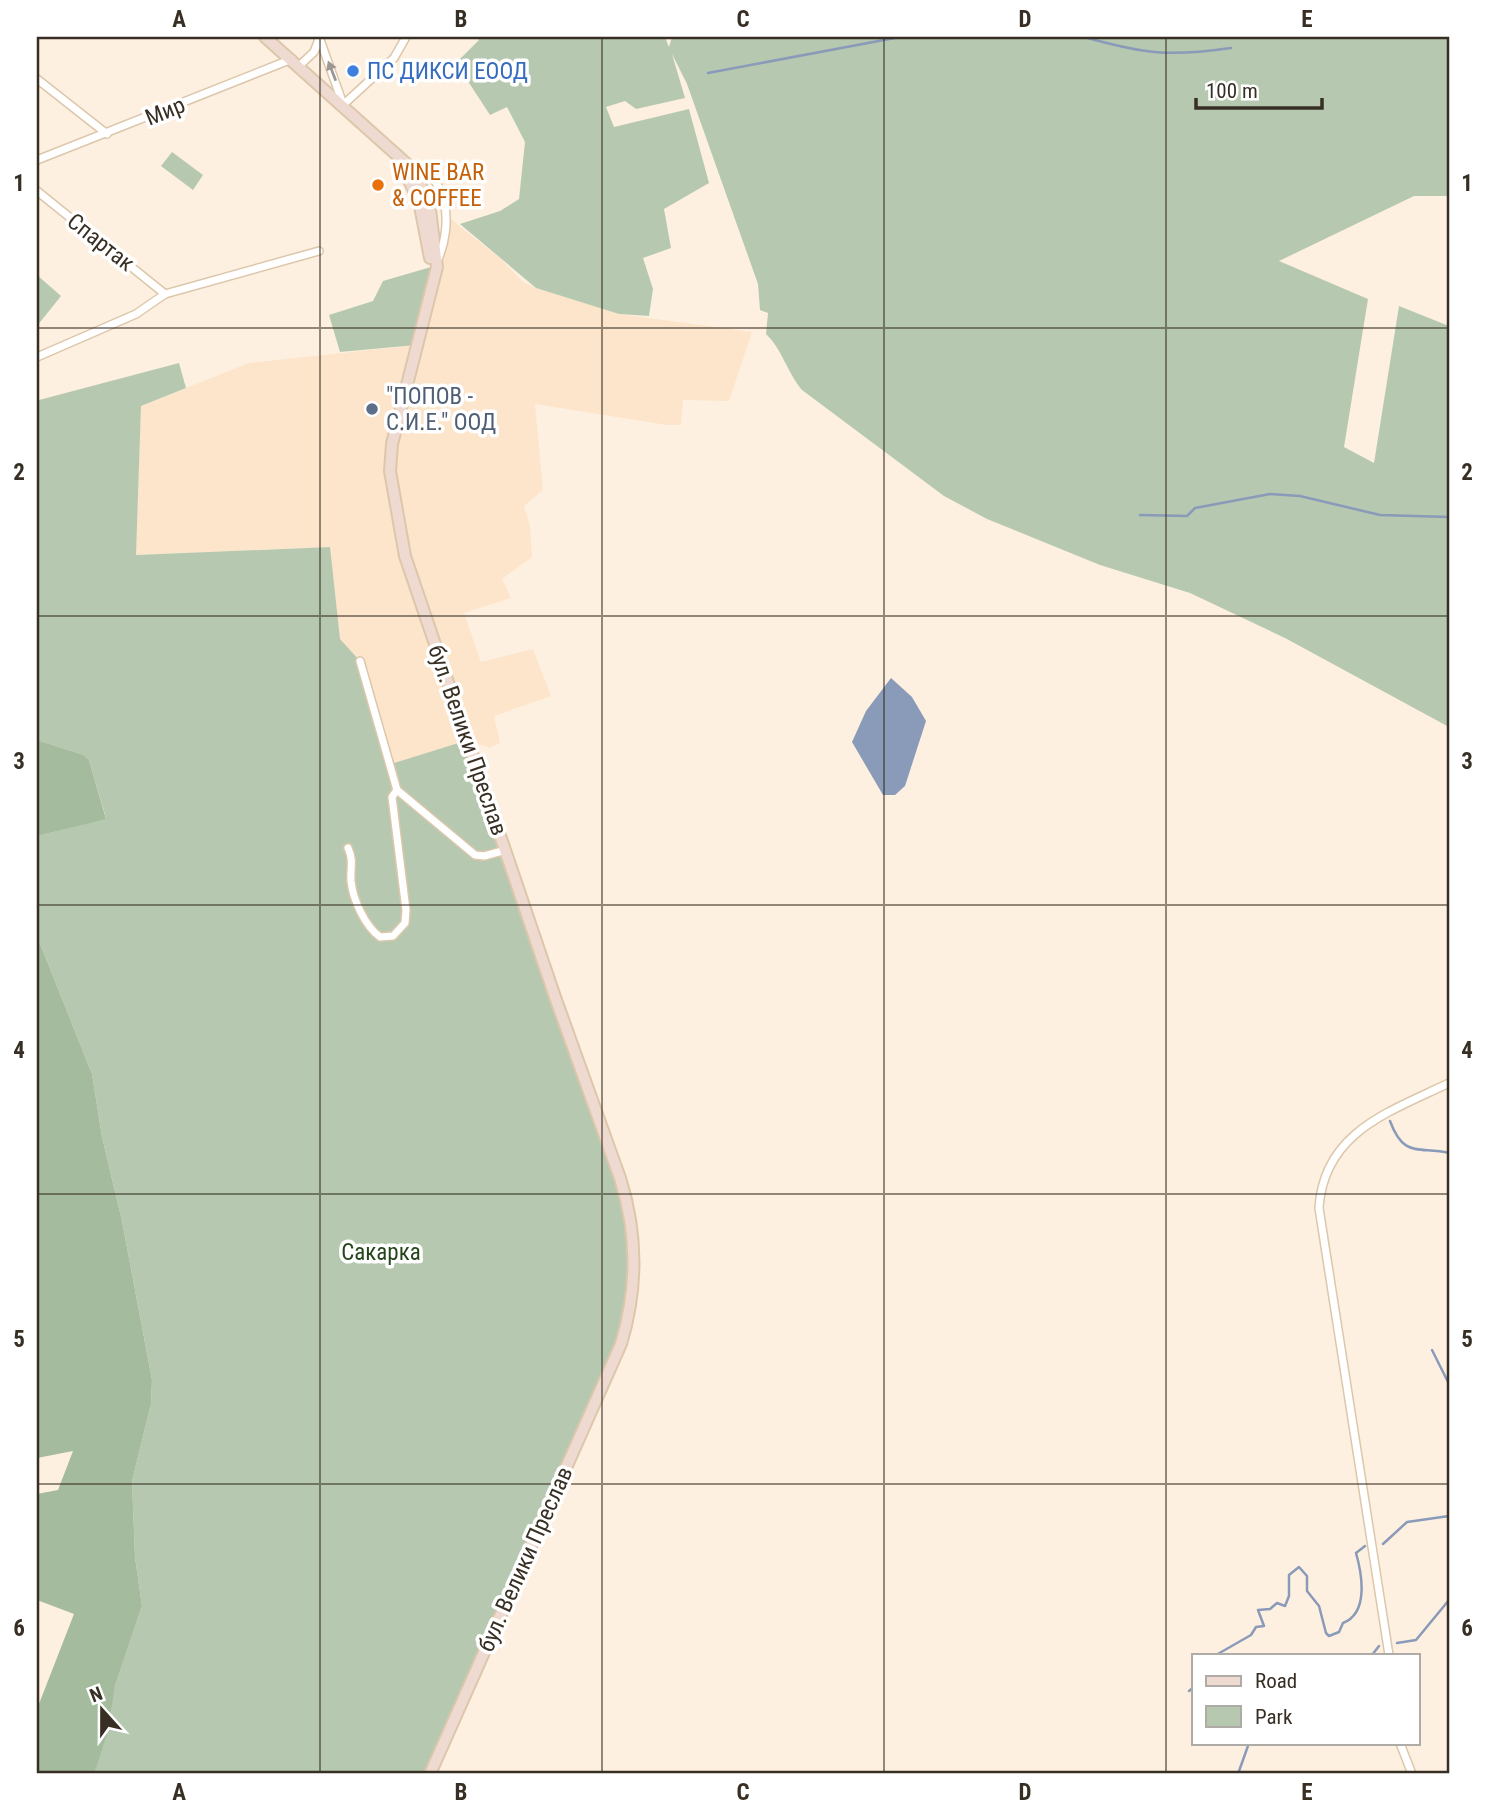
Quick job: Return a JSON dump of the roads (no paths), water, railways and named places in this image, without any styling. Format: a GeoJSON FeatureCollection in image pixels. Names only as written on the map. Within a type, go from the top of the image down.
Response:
{"type":"FeatureCollection","features":[{"type":"Feature","properties":{"kind":"main road","name":"бул. Велики Преслав"},"geometry":{"type":"LineString","coordinates":[[265,37],[408,165],[419,181],[430,209],[437,260],[392,444],[390,471],[405,556],[620,1178],[633,1227],[634,1288],[621,1344],[430,1774]]}},
{"type":"Feature","properties":{"kind":"main road","name":"бул. Велики Преслав"},"geometry":{"type":"LineString","coordinates":[[390,148],[412,184],[424,218],[430,248],[429,292]]}},
{"type":"Feature","properties":{"kind":"street"},"geometry":{"type":"LineString","coordinates":[[319,38],[343,105],[394,58],[406,37]]}},
{"type":"Feature","properties":{"kind":"street"},"geometry":{"type":"LineString","coordinates":[[295,63],[314,52],[319,38]]}},
{"type":"Feature","properties":{"kind":"street","name":"Мир"},"geometry":{"type":"LineString","coordinates":[[37,160],[295,63]]}},
{"type":"Feature","properties":{"kind":"street"},"geometry":{"type":"LineString","coordinates":[[37,79],[107,134]]}},
{"type":"Feature","properties":{"kind":"street","name":"Спартак"},"geometry":{"type":"LineString","coordinates":[[37,191],[165,294]]}},
{"type":"Feature","properties":{"kind":"street"},"geometry":{"type":"LineString","coordinates":[[37,357],[136,314],[165,294],[319,251]]}},
{"type":"Feature","properties":{"kind":"street"},"geometry":{"type":"LineString","coordinates":[[360,661],[397,790],[475,855],[506,850]]}},
{"type":"Feature","properties":{"kind":"street"},"geometry":{"type":"LineString","coordinates":[[348,848],[353,858],[351,880],[364,917],[380,937],[393,936],[405,923],[406,910],[392,797],[397,790]]}},
{"type":"Feature","properties":{"kind":"street"},"geometry":{"type":"LineString","coordinates":[[1389,1654],[1320,1208],[1321,1185],[1330,1161],[1349,1139],[1377,1118],[1449,1083]]}},
{"type":"Feature","properties":{"kind":"street"},"geometry":{"type":"LineString","coordinates":[[1401,1744],[1412,1774]]}},
{"type":"Feature","properties":{"kind":"water"},"geometry":{"type":"Polygon","coordinates":[[[891,678],[912,697],[926,721],[905,786],[895,795],[883,795],[852,742],[866,711],[891,678]]]}},
{"type":"Feature","properties":{"kind":"waterway"},"geometry":{"type":"LineString","coordinates":[[708,73],[900,37]]}},
{"type":"Feature","properties":{"kind":"waterway"},"geometry":{"type":"LineString","coordinates":[[1084,37],[1157,52],[1231,48]]}},
{"type":"Feature","properties":{"kind":"waterway"},"geometry":{"type":"LineString","coordinates":[[1140,515],[1187,516],[1195,508],[1270,494],[1300,496],[1380,515],[1449,517]]}},
{"type":"Feature","properties":{"kind":"waterway"},"geometry":{"type":"LineString","coordinates":[[1390,1121],[1395,1133],[1407,1146],[1449,1153]]}},
{"type":"Feature","properties":{"kind":"waterway"},"geometry":{"type":"LineString","coordinates":[[1432,1350],[1449,1384]]}},
{"type":"Feature","properties":{"kind":"waterway"},"geometry":{"type":"LineString","coordinates":[[1383,1544],[1407,1522],[1449,1516]]}},
{"type":"Feature","properties":{"kind":"waterway"},"geometry":{"type":"LineString","coordinates":[[1218,1654],[1251,1635],[1256,1627],[1264,1626],[1258,1610],[1270,1609],[1277,1603],[1285,1606],[1289,1596],[1289,1575],[1299,1567],[1307,1576],[1307,1591],[1319,1606],[1326,1633],[1329,1636],[1339,1632],[1343,1623],[1357,1611],[1360,1602],[1362,1592],[1356,1553],[1365,1546]]}},
{"type":"Feature","properties":{"kind":"waterway"},"geometry":{"type":"LineString","coordinates":[[1397,1643],[1416,1640],[1449,1600]]}},
{"type":"Feature","properties":{"kind":"waterway"},"geometry":{"type":"LineString","coordinates":[[1373,1654],[1379,1646]]}},
{"type":"Feature","properties":{"kind":"waterway"},"geometry":{"type":"LineString","coordinates":[[1238,1774],[1249,1744]]}},
{"type":"Feature","properties":{"kind":"place","name":"ПС ДИКСИ ЕООД"},"geometry":{"type":"Point","coordinates":[353,71]}},
{"type":"Feature","properties":{"kind":"place","name":"WINE BAR & COFFEE"},"geometry":{"type":"Point","coordinates":[378,185]}},
{"type":"Feature","properties":{"kind":"place","name":"\"ПОПОВ - С.И.Е.\" ООД"},"geometry":{"type":"Point","coordinates":[372,409]}},
{"type":"Feature","properties":{"kind":"park label","name":"Сакарка"},"geometry":{"type":"Point","coordinates":[381,1252]}}]}
